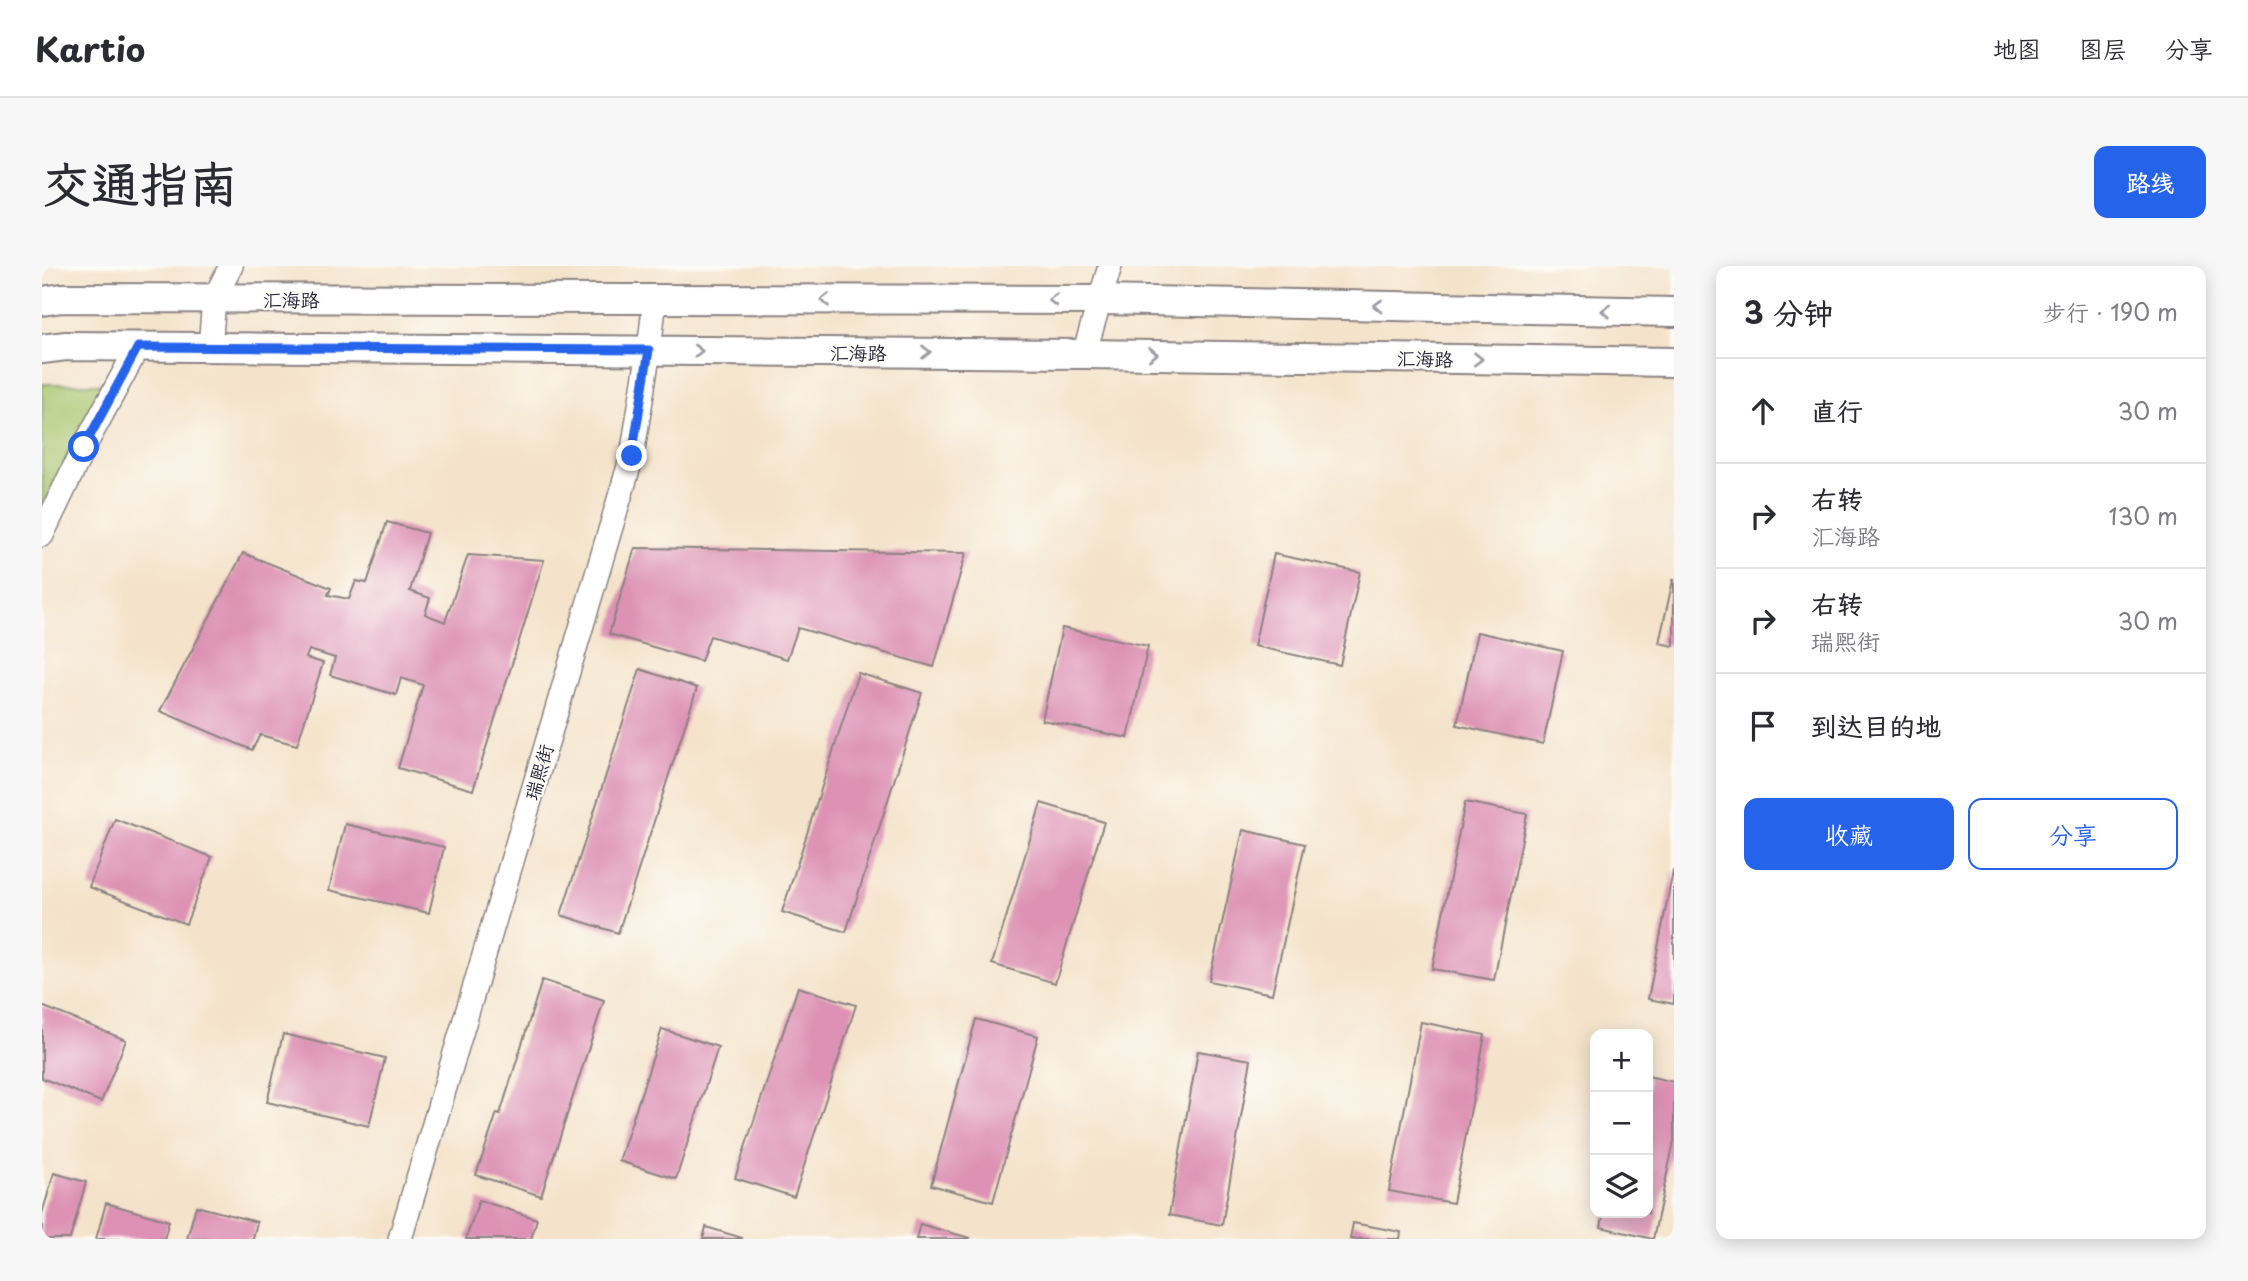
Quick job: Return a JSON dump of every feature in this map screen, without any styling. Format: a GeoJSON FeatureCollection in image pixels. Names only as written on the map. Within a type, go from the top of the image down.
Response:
{"type":"FeatureCollection","features":[{"type":"Feature","properties":{"kind":"street"},"geometry":{"type":"LineString","coordinates":[[210,348],[214,299],[231,266]]}},
{"type":"Feature","properties":{"kind":"street"},"geometry":{"type":"LineString","coordinates":[[1084,354],[1110,266]]}},
{"type":"Feature","properties":{"kind":"street","name":"汇海路"},"geometry":{"type":"LineString","coordinates":[[42,301],[62,298],[1101,300],[1674,312]]}},
{"type":"Feature","properties":{"kind":"street","name":"瑞熙街"},"geometry":{"type":"LineString","coordinates":[[400,1239],[632,456],[649,350],[654,299]]}},
{"type":"Feature","properties":{"kind":"street","name":"汇海路"},"geometry":{"type":"LineString","coordinates":[[42,349],[66,346],[649,350],[1674,362]]}},
{"type":"Feature","properties":{"kind":"street"},"geometry":{"type":"LineString","coordinates":[[42,536],[84,447],[138,347]]}},
{"type":"Feature","properties":{"kind":"green space"},"geometry":{"type":"Polygon","coordinates":[[[42,384],[104,384],[42,509],[42,384]]]}},
{"type":"Feature","properties":{"kind":"building"},"geometry":{"type":"Polygon","coordinates":[[[387,522],[427,533],[410,591],[430,598],[425,614],[445,622],[468,555],[544,560],[473,790],[398,768],[423,685],[401,678],[396,695],[330,675],[335,658],[309,650],[306,658],[323,663],[297,745],[260,735],[252,750],[160,711],[243,553],[331,588],[328,595],[349,599],[356,581],[367,583],[387,522]]]}},
{"type":"Feature","properties":{"kind":"building"},"geometry":{"type":"Polygon","coordinates":[[[635,548],[966,553],[934,667],[798,628],[787,659],[710,636],[701,661],[609,634],[635,548]]]}},
{"type":"Feature","properties":{"kind":"building"},"geometry":{"type":"Polygon","coordinates":[[[1274,554],[1360,572],[1340,665],[1254,646],[1274,554]]]}},
{"type":"Feature","properties":{"kind":"building"},"geometry":{"type":"Polygon","coordinates":[[[1674,580],[1674,646],[1659,643],[1674,580]]]}},
{"type":"Feature","properties":{"kind":"building"},"geometry":{"type":"Polygon","coordinates":[[[1062,628],[1148,646],[1128,738],[1042,720],[1062,628]]]}},
{"type":"Feature","properties":{"kind":"building"},"geometry":{"type":"Polygon","coordinates":[[[1477,632],[1563,651],[1543,744],[1457,725],[1477,632]]]}},
{"type":"Feature","properties":{"kind":"building"},"geometry":{"type":"Polygon","coordinates":[[[640,669],[697,688],[618,933],[561,915],[640,669]]]}},
{"type":"Feature","properties":{"kind":"building"},"geometry":{"type":"Polygon","coordinates":[[[858,673],[922,693],[846,932],[782,912],[858,673]]]}},
{"type":"Feature","properties":{"kind":"building"},"geometry":{"type":"Polygon","coordinates":[[[1465,802],[1527,814],[1494,980],[1432,969],[1465,802]]]}},
{"type":"Feature","properties":{"kind":"building"},"geometry":{"type":"Polygon","coordinates":[[[1041,803],[1104,822],[1055,983],[992,964],[1041,803]]]}},
{"type":"Feature","properties":{"kind":"building"},"geometry":{"type":"Polygon","coordinates":[[[115,819],[212,857],[186,924],[89,887],[115,819]]]}},
{"type":"Feature","properties":{"kind":"building"},"geometry":{"type":"Polygon","coordinates":[[[345,824],[444,847],[429,913],[329,890],[345,824]]]}},
{"type":"Feature","properties":{"kind":"building"},"geometry":{"type":"Polygon","coordinates":[[[1243,830],[1305,844],[1272,994],[1209,981],[1243,830]]]}},
{"type":"Feature","properties":{"kind":"building"},"geometry":{"type":"Polygon","coordinates":[[[1674,871],[1674,1004],[1648,999],[1674,871]]]}},
{"type":"Feature","properties":{"kind":"building"},"geometry":{"type":"Polygon","coordinates":[[[542,980],[604,1000],[541,1196],[476,1175],[497,1113],[500,1114],[542,980]]]}},
{"type":"Feature","properties":{"kind":"building"},"geometry":{"type":"Polygon","coordinates":[[[798,987],[856,1005],[794,1197],[735,1178],[798,987]]]}},
{"type":"Feature","properties":{"kind":"building"},"geometry":{"type":"Polygon","coordinates":[[[42,1006],[126,1040],[101,1102],[42,1078],[42,1006]]]}},
{"type":"Feature","properties":{"kind":"building"},"geometry":{"type":"Polygon","coordinates":[[[976,1019],[1038,1036],[993,1202],[931,1185],[976,1019]]]}},
{"type":"Feature","properties":{"kind":"building"},"geometry":{"type":"Polygon","coordinates":[[[1421,1022],[1485,1035],[1453,1203],[1389,1191],[1421,1022]]]}},
{"type":"Feature","properties":{"kind":"building"},"geometry":{"type":"Polygon","coordinates":[[[662,1029],[718,1047],[676,1179],[619,1161],[662,1029]]]}},
{"type":"Feature","properties":{"kind":"building"},"geometry":{"type":"Polygon","coordinates":[[[283,1034],[385,1058],[369,1126],[267,1102],[283,1034]]]}},
{"type":"Feature","properties":{"kind":"building"},"geometry":{"type":"Polygon","coordinates":[[[1198,1051],[1251,1060],[1222,1225],[1169,1215],[1198,1051]]]}},
{"type":"Feature","properties":{"kind":"building"},"geometry":{"type":"Polygon","coordinates":[[[1653,1077],[1674,1082],[1674,1141],[1653,1239],[1601,1227],[1603,1218],[1653,1218],[1653,1077]]]}},
{"type":"Feature","properties":{"kind":"building"},"geometry":{"type":"Polygon","coordinates":[[[54,1173],[86,1182],[70,1239],[42,1239],[42,1214],[54,1173]]]}},
{"type":"Feature","properties":{"kind":"building"},"geometry":{"type":"Polygon","coordinates":[[[479,1200],[537,1219],[531,1239],[466,1239],[479,1200]]]}},
{"type":"Feature","properties":{"kind":"building"},"geometry":{"type":"Polygon","coordinates":[[[106,1203],[169,1221],[164,1239],[96,1239],[106,1203]]]}},
{"type":"Feature","properties":{"kind":"building"},"geometry":{"type":"Polygon","coordinates":[[[196,1206],[257,1222],[253,1239],[187,1239],[196,1206]]]}},
{"type":"Feature","properties":{"kind":"building"},"geometry":{"type":"Polygon","coordinates":[[[1353,1223],[1401,1232],[1400,1239],[1350,1239],[1353,1223]]]}},
{"type":"Feature","properties":{"kind":"building"},"geometry":{"type":"Polygon","coordinates":[[[920,1224],[970,1238],[916,1239],[920,1224]]]}},
{"type":"Feature","properties":{"kind":"building"},"geometry":{"type":"Polygon","coordinates":[[[706,1227],[742,1238],[703,1239],[706,1227]]]}},
{"type":"Feature","properties":{"kind":"route"},"geometry":{"type":"LineString","coordinates":[[84,447],[138,347],[649,350],[632,456]]}}]}
